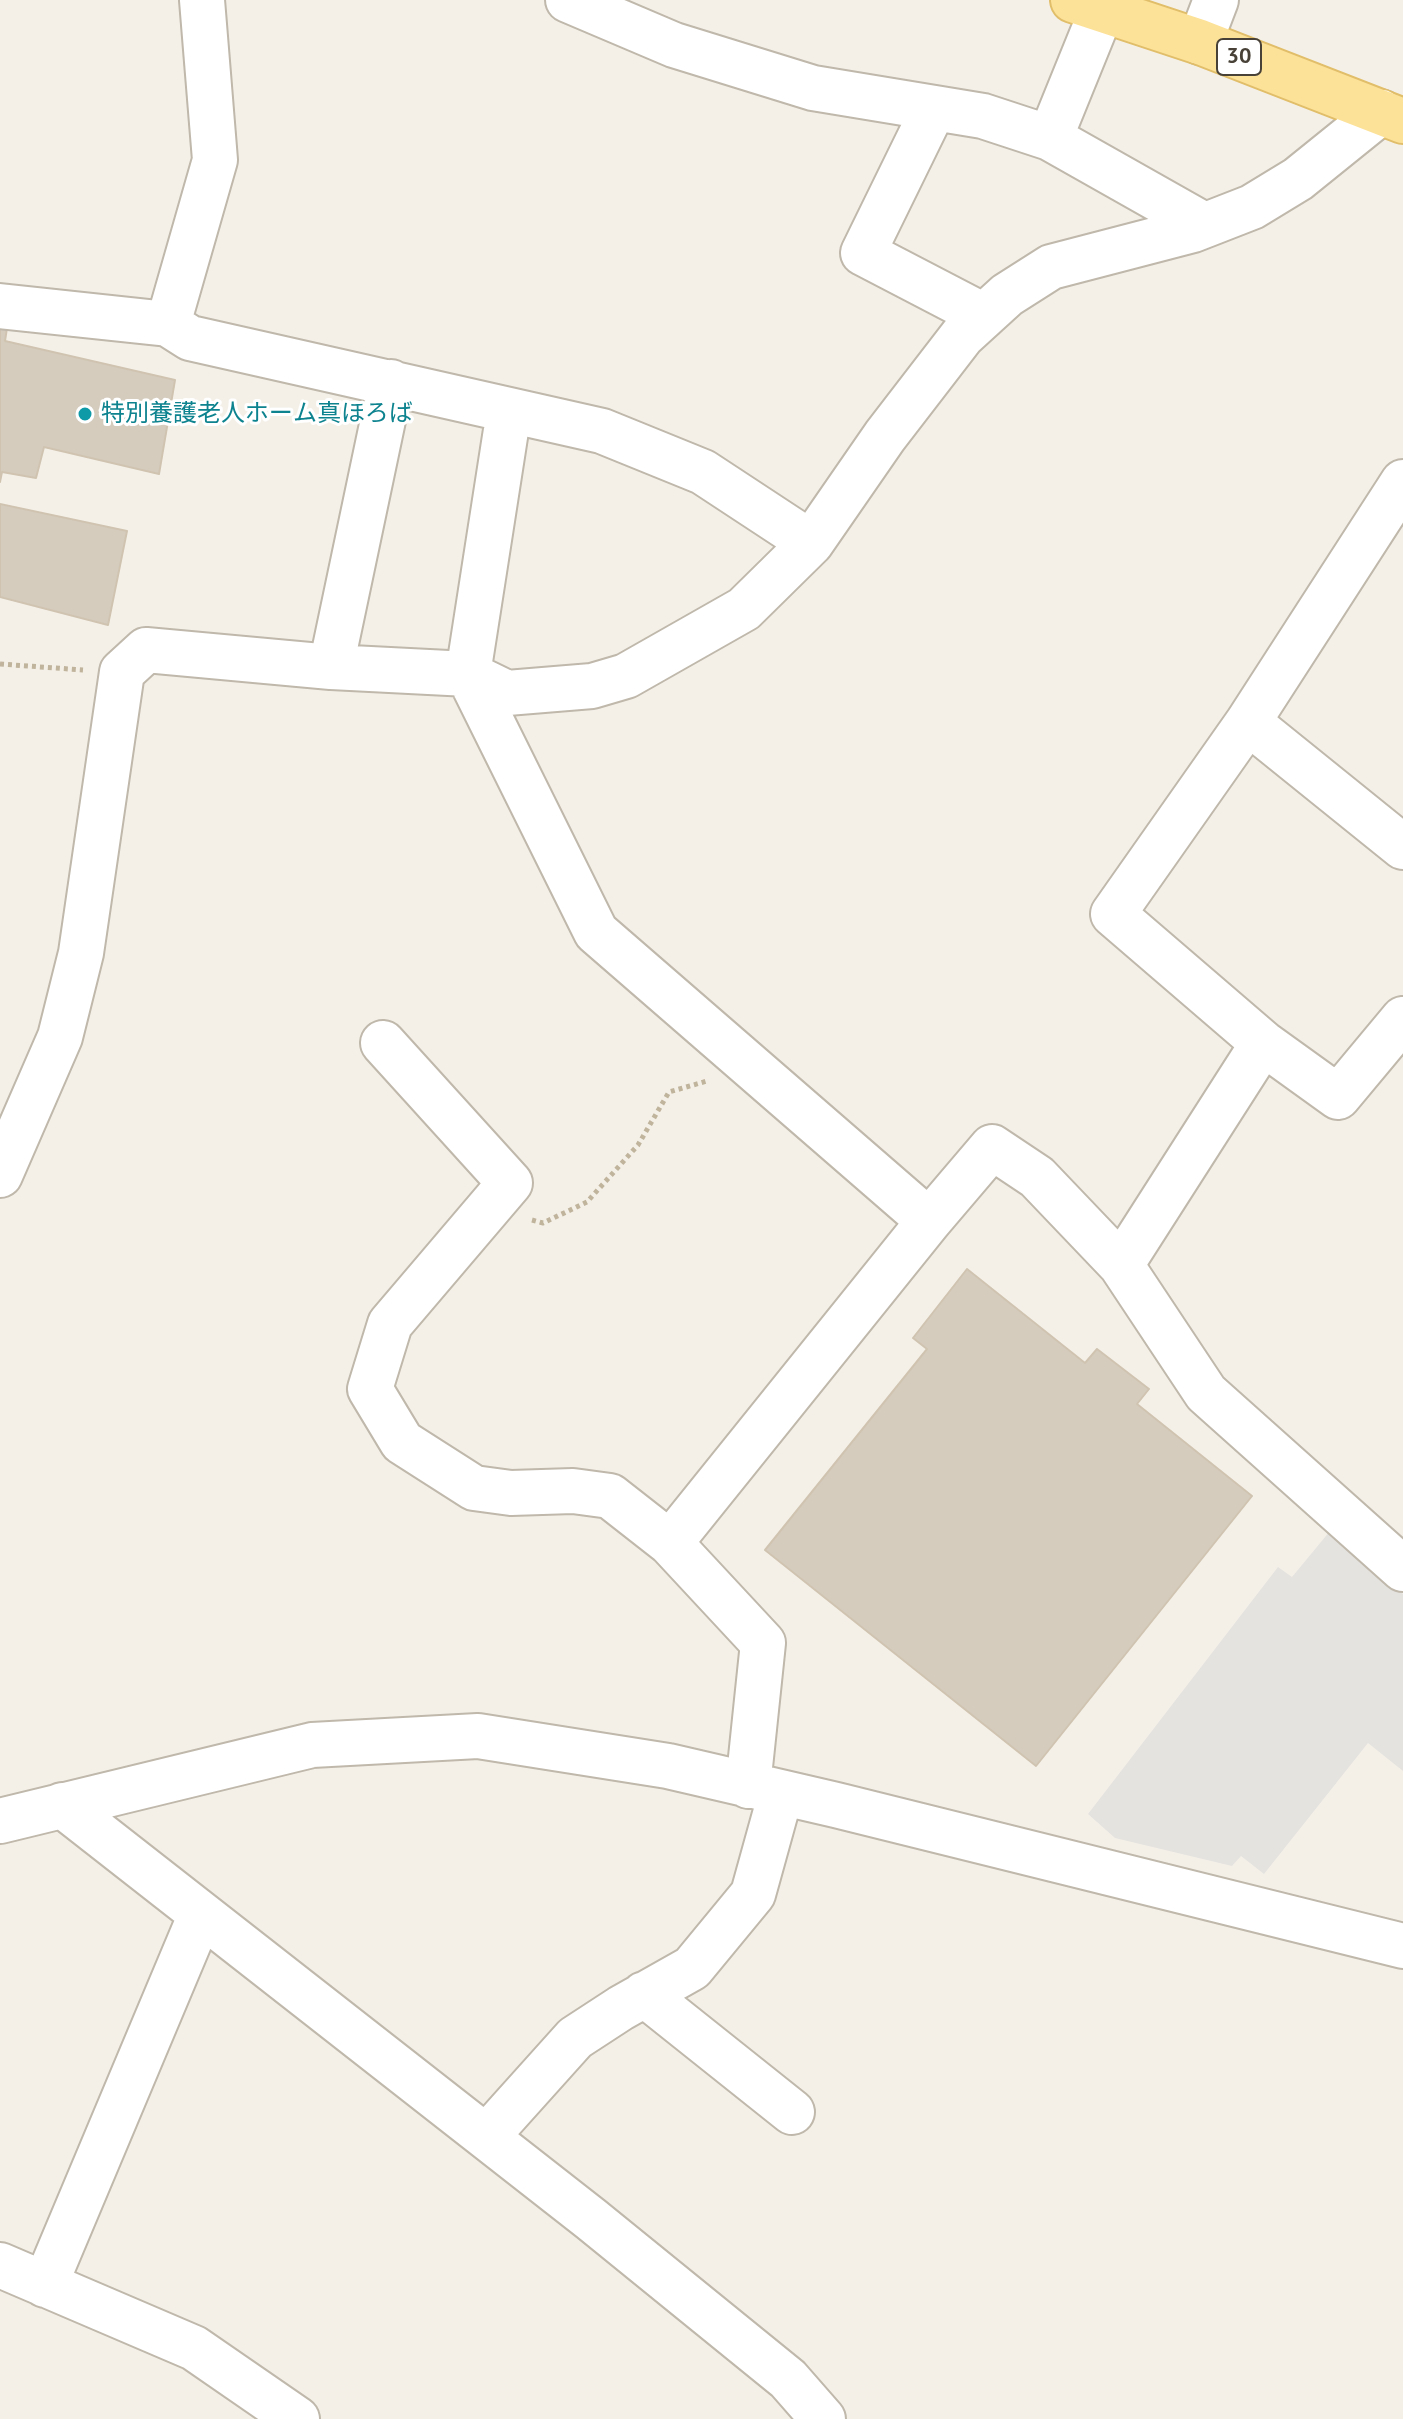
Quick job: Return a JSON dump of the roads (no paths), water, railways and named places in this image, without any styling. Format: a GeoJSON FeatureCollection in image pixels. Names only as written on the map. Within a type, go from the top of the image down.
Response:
{"type":"FeatureCollection","features":[{"type":"Feature","properties":{"kind":"main road","name":"30"},"geometry":{"type":"LineString","coordinates":[[1088,5],[1200,42],[1392,116]]}},
{"type":"Feature","properties":{"kind":"street"},"geometry":{"type":"LineString","coordinates":[[168,324],[215,160],[202,0]]}},
{"type":"Feature","properties":{"kind":"street"},"geometry":{"type":"LineString","coordinates":[[568,0],[674,45],[813,88],[983,116],[1050,138],[1204,225]]}},
{"type":"Feature","properties":{"kind":"street"},"geometry":{"type":"LineString","coordinates":[[1200,42],[1216,0]]}},
{"type":"Feature","properties":{"kind":"street"},"geometry":{"type":"LineString","coordinates":[[1050,138],[1088,5]]}},
{"type":"Feature","properties":{"kind":"street"},"geometry":{"type":"LineString","coordinates":[[934,108],[863,253],[984,316]]}},
{"type":"Feature","properties":{"kind":"street"},"geometry":{"type":"LineString","coordinates":[[0,1175],[60,1037],[81,953],[122,672],[146,650],[331,667],[468,674],[507,693],[592,686],[626,676],[744,609],[811,543],[894,424],[962,336],[1007,295],[1051,267],[1204,225],[1252,207],[1392,116]]}},
{"type":"Feature","properties":{"kind":"street"},"geometry":{"type":"LineString","coordinates":[[0,306],[168,324],[190,338],[602,431],[703,472],[811,543]]}},
{"type":"Feature","properties":{"kind":"street"},"geometry":{"type":"LineString","coordinates":[[331,667],[391,382]]}},
{"type":"Feature","properties":{"kind":"street"},"geometry":{"type":"LineString","coordinates":[[509,411],[468,674],[596,932],[929,1221]]}},
{"type":"Feature","properties":{"kind":"street"},"geometry":{"type":"LineString","coordinates":[[1403,482],[1248,722],[1113,914],[1263,1043],[1338,1097],[1403,1019]]}},
{"type":"Feature","properties":{"kind":"street"},"geometry":{"type":"LineString","coordinates":[[1248,722],[1403,847]]}},
{"type":"Feature","properties":{"kind":"street"},"geometry":{"type":"LineString","coordinates":[[383,1043],[499,1196],[390,1324],[370,1389],[402,1442],[474,1488],[511,1493],[573,1491],[610,1496],[670,1543],[763,1643],[765,1789],[753,1894],[692,1968],[575,2038],[487,2136]]}},
{"type":"Feature","properties":{"kind":"street"},"geometry":{"type":"LineString","coordinates":[[1121,1265],[1263,1043]]}},
{"type":"Feature","properties":{"kind":"street"},"geometry":{"type":"LineString","coordinates":[[670,1543],[992,1147],[1037,1177],[1121,1265],[1206,1393],[1403,1569]]}},
{"type":"Feature","properties":{"kind":"street"},"geometry":{"type":"LineString","coordinates":[[0,1821],[312,1745],[478,1736],[668,1766],[1403,1946]]}},
{"type":"Feature","properties":{"kind":"street"},"geometry":{"type":"LineString","coordinates":[[62,1805],[487,2136],[788,2379],[823,2419]]}},
{"type":"Feature","properties":{"kind":"street"},"geometry":{"type":"LineString","coordinates":[[201,1914],[14,2274],[194,2348],[270,2412]]}},
{"type":"Feature","properties":{"kind":"street"},"geometry":{"type":"LineString","coordinates":[[644,1994],[792,2112]]}},
{"type":"Feature","properties":{"kind":"place","name":"特別養護老人ホーム真ほろば"},"geometry":{"type":"Point","coordinates":[85,414]}}]}
